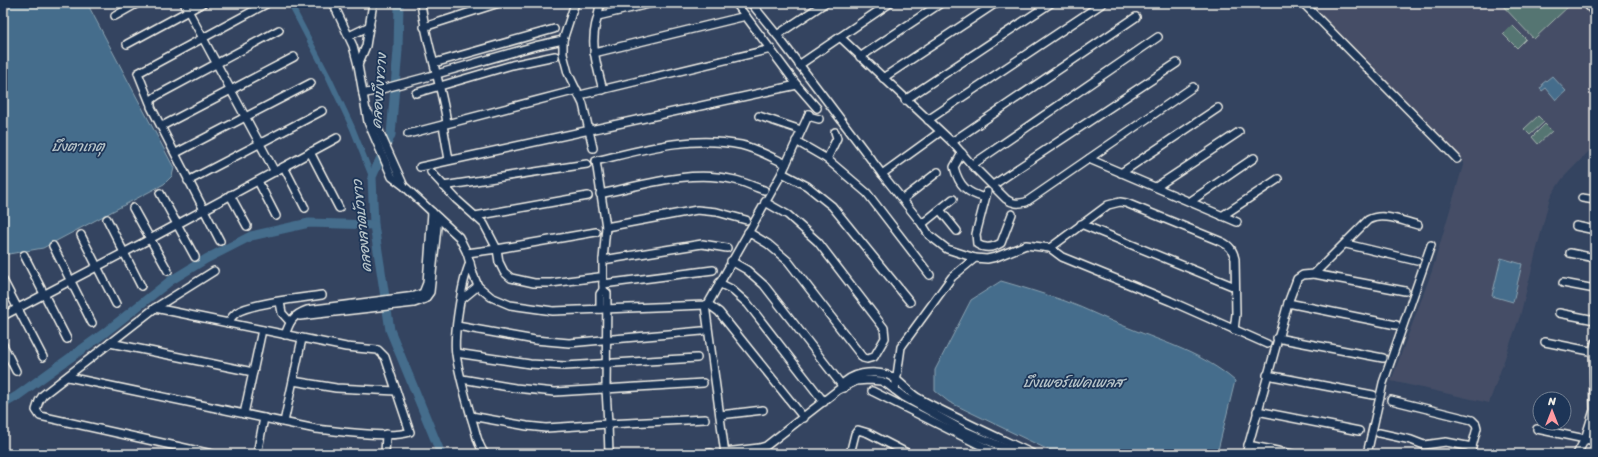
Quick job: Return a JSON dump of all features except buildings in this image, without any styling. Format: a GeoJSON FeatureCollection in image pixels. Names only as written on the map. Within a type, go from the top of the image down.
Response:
{"type":"FeatureCollection","features":[{"type":"Feature","properties":{"kind":"street"},"geometry":{"type":"LineString","coordinates":[[115,16],[138,3]]}},
{"type":"Feature","properties":{"kind":"street"},"geometry":{"type":"LineString","coordinates":[[184,3],[275,172]]}},
{"type":"Feature","properties":{"kind":"street"},"geometry":{"type":"LineString","coordinates":[[127,44],[203,3]]}},
{"type":"Feature","properties":{"kind":"street"},"geometry":{"type":"LineString","coordinates":[[358,65],[365,51],[373,3]]}},
{"type":"Feature","properties":{"kind":"street"},"geometry":{"type":"LineString","coordinates":[[421,3],[424,27],[438,74],[449,160]]}},
{"type":"Feature","properties":{"kind":"street"},"geometry":{"type":"LineString","coordinates":[[424,27],[499,3]]}},
{"type":"Feature","properties":{"kind":"street"},"geometry":{"type":"LineString","coordinates":[[575,3],[563,40],[563,54],[568,73],[578,92],[590,130],[593,148]]}},
{"type":"Feature","properties":{"kind":"street"},"geometry":{"type":"LineString","coordinates":[[600,3],[594,29],[594,53],[603,90]]}},
{"type":"Feature","properties":{"kind":"street"},"geometry":{"type":"LineString","coordinates":[[598,16],[653,3]]}},
{"type":"Feature","properties":{"kind":"street"},"geometry":{"type":"LineString","coordinates":[[736,3],[797,85],[817,108]]}},
{"type":"Feature","properties":{"kind":"street"},"geometry":{"type":"LineString","coordinates":[[751,3],[882,174],[903,199],[929,235],[947,249],[975,258],[987,259],[1026,245],[1050,248],[1062,257],[1170,301],[1267,344]]}},
{"type":"Feature","properties":{"kind":"street"},"geometry":{"type":"LineString","coordinates":[[777,35],[825,3]]}},
{"type":"Feature","properties":{"kind":"street"},"geometry":{"type":"LineString","coordinates":[[799,65],[890,3]]}},
{"type":"Feature","properties":{"kind":"street"},"geometry":{"type":"LineString","coordinates":[[860,57],[941,3]]}},
{"type":"Feature","properties":{"kind":"street"},"geometry":{"type":"LineString","coordinates":[[883,78],[996,3]]}},
{"type":"Feature","properties":{"kind":"street"},"geometry":{"type":"LineString","coordinates":[[905,100],[1051,3]]}},
{"type":"Feature","properties":{"kind":"street"},"geometry":{"type":"LineString","coordinates":[[928,120],[1103,3]]}},
{"type":"Feature","properties":{"kind":"street"},"geometry":{"type":"LineString","coordinates":[[1303,3],[1457,159]]}},
{"type":"Feature","properties":{"kind":"street"},"geometry":{"type":"LineString","coordinates":[[1586,3],[1595,13]]}},
{"type":"Feature","properties":{"kind":"street"},"geometry":{"type":"LineString","coordinates":[[220,241],[188,181],[176,153],[150,103],[138,73],[266,4]]}},
{"type":"Feature","properties":{"kind":"street"},"geometry":{"type":"LineString","coordinates":[[335,4],[349,36],[358,65],[366,111],[395,176],[459,237],[467,253],[478,286],[491,297],[510,304],[532,309],[553,311],[707,304],[719,312],[804,418]]}},
{"type":"Feature","properties":{"kind":"street"},"geometry":{"type":"LineString","coordinates":[[594,53],[746,16]]}},
{"type":"Feature","properties":{"kind":"street"},"geometry":{"type":"LineString","coordinates":[[952,142],[1136,17]]}},
{"type":"Feature","properties":{"kind":"street"},"geometry":{"type":"LineString","coordinates":[[349,36],[370,26]]}},
{"type":"Feature","properties":{"kind":"street"},"geometry":{"type":"LineString","coordinates":[[150,103],[152,98],[279,30]]}},
{"type":"Feature","properties":{"kind":"street"},"geometry":{"type":"LineString","coordinates":[[434,63],[554,30]]}},
{"type":"Feature","properties":{"kind":"street"},"geometry":{"type":"LineString","coordinates":[[840,37],[905,100],[952,142],[972,165],[1011,203],[1018,204],[1026,202],[1193,87]]}},
{"type":"Feature","properties":{"kind":"street"},"geometry":{"type":"LineString","coordinates":[[972,165],[1158,37]]}},
{"type":"Feature","properties":{"kind":"street"},"geometry":{"type":"LineString","coordinates":[[363,94],[380,91],[509,53],[563,40]]}},
{"type":"Feature","properties":{"kind":"street"},"geometry":{"type":"LineString","coordinates":[[506,43],[512,65]]}},
{"type":"Feature","properties":{"kind":"street"},"geometry":{"type":"LineString","coordinates":[[408,134],[578,92],[603,90],[772,50]]}},
{"type":"Feature","properties":{"kind":"street"},"geometry":{"type":"LineString","coordinates":[[416,93],[512,65],[555,56]]}},
{"type":"Feature","properties":{"kind":"street"},"geometry":{"type":"LineString","coordinates":[[162,126],[294,57]]}},
{"type":"Feature","properties":{"kind":"street"},"geometry":{"type":"LineString","coordinates":[[993,186],[1177,63]]}},
{"type":"Feature","properties":{"kind":"street"},"geometry":{"type":"LineString","coordinates":[[176,153],[311,83]]}},
{"type":"Feature","properties":{"kind":"street"},"geometry":{"type":"LineString","coordinates":[[420,167],[797,85]]}},
{"type":"Feature","properties":{"kind":"street"},"geometry":{"type":"LineString","coordinates":[[1121,173],[1218,108]]}},
{"type":"Feature","properties":{"kind":"street"},"geometry":{"type":"LineString","coordinates":[[188,181],[322,111]]}},
{"type":"Feature","properties":{"kind":"street"},"geometry":{"type":"LineString","coordinates":[[819,119],[809,115],[782,173],[707,304],[725,453],[766,446],[824,402],[849,378],[891,377],[918,398],[1008,449],[1033,454]]}},
{"type":"Feature","properties":{"kind":"street"},"geometry":{"type":"LineString","coordinates":[[759,116],[801,130]]}},
{"type":"Feature","properties":{"kind":"street"},"geometry":{"type":"LineString","coordinates":[[827,159],[837,138],[835,132]]}},
{"type":"Feature","properties":{"kind":"street"},"geometry":{"type":"LineString","coordinates":[[882,174],[940,132]]}},
{"type":"Feature","properties":{"kind":"street"},"geometry":{"type":"LineString","coordinates":[[1156,187],[1238,132]]}},
{"type":"Feature","properties":{"kind":"street"},"geometry":{"type":"LineString","coordinates":[[3,316],[337,138]]}},
{"type":"Feature","properties":{"kind":"street"},"geometry":{"type":"LineString","coordinates":[[609,454],[604,309],[607,293],[603,287],[603,260],[606,227],[596,161],[666,144],[699,141],[742,145],[786,164]]}},
{"type":"Feature","properties":{"kind":"street"},"geometry":{"type":"LineString","coordinates":[[796,141],[827,159],[867,193],[930,275]]}},
{"type":"Feature","properties":{"kind":"street"},"geometry":{"type":"LineString","coordinates":[[310,152],[339,208]]}},
{"type":"Feature","properties":{"kind":"street"},"geometry":{"type":"LineString","coordinates":[[962,153],[954,167],[960,182],[970,192],[986,195],[976,234],[977,244],[982,247],[989,248],[1001,242],[1012,214]]}},
{"type":"Feature","properties":{"kind":"street"},"geometry":{"type":"LineString","coordinates":[[1191,201],[1254,158]]}},
{"type":"Feature","properties":{"kind":"street"},"geometry":{"type":"LineString","coordinates":[[1089,159],[1191,201],[1237,222]]}},
{"type":"Feature","properties":{"kind":"street"},"geometry":{"type":"LineString","coordinates":[[443,186],[588,164]]}},
{"type":"Feature","properties":{"kind":"street"},"geometry":{"type":"LineString","coordinates":[[284,167],[305,208]]}},
{"type":"Feature","properties":{"kind":"street"},"geometry":{"type":"LineString","coordinates":[[430,172],[484,224],[497,250],[499,262],[504,272],[511,278],[520,281],[551,283],[599,277]]}},
{"type":"Feature","properties":{"kind":"street"},"geometry":{"type":"LineString","coordinates":[[903,199],[938,172]]}},
{"type":"Feature","properties":{"kind":"street"},"geometry":{"type":"LineString","coordinates":[[782,173],[807,186],[832,206],[910,302]]}},
{"type":"Feature","properties":{"kind":"street"},"geometry":{"type":"LineString","coordinates":[[600,194],[685,177],[706,177],[735,180],[764,190]]}},
{"type":"Feature","properties":{"kind":"street"},"geometry":{"type":"LineString","coordinates":[[1222,216],[1278,179]]}},
{"type":"Feature","properties":{"kind":"street"},"geometry":{"type":"LineString","coordinates":[[258,181],[276,216]]}},
{"type":"Feature","properties":{"kind":"street"},"geometry":{"type":"LineString","coordinates":[[160,193],[194,257]]}},
{"type":"Feature","properties":{"kind":"street"},"geometry":{"type":"LineString","coordinates":[[230,196],[247,226]]}},
{"type":"Feature","properties":{"kind":"street"},"geometry":{"type":"LineString","coordinates":[[475,216],[588,196]]}},
{"type":"Feature","properties":{"kind":"street"},"geometry":{"type":"LineString","coordinates":[[1582,198],[1595,200]]}},
{"type":"Feature","properties":{"kind":"street"},"geometry":{"type":"LineString","coordinates":[[922,224],[953,199]]}},
{"type":"Feature","properties":{"kind":"street"},"geometry":{"type":"LineString","coordinates":[[748,232],[768,244],[788,260],[863,358],[867,359],[874,357],[885,338],[884,328],[818,242],[788,215],[765,202]]}},
{"type":"Feature","properties":{"kind":"street"},"geometry":{"type":"LineString","coordinates":[[1050,248],[1108,205],[1120,202],[1126,203],[1215,239],[1230,246],[1233,252],[1236,314],[1234,330]]}},
{"type":"Feature","properties":{"kind":"street"},"geometry":{"type":"LineString","coordinates":[[133,208],[168,271]]}},
{"type":"Feature","properties":{"kind":"street"},"geometry":{"type":"LineString","coordinates":[[606,227],[697,210],[718,212],[746,220]]}},
{"type":"Feature","properties":{"kind":"street"},"geometry":{"type":"LineString","coordinates":[[940,210],[957,231]]}},
{"type":"Feature","properties":{"kind":"street"},"geometry":{"type":"LineString","coordinates":[[428,291],[432,212]]}},
{"type":"Feature","properties":{"kind":"street"},"geometry":{"type":"LineString","coordinates":[[285,335],[290,322],[295,316],[307,310],[319,311],[420,301],[432,283],[438,218]]}},
{"type":"Feature","properties":{"kind":"street"},"geometry":{"type":"LineString","coordinates":[[1310,274],[1346,244],[1368,220],[1373,218],[1388,218],[1418,225]]}},
{"type":"Feature","properties":{"kind":"street"},"geometry":{"type":"LineString","coordinates":[[107,219],[141,286]]}},
{"type":"Feature","properties":{"kind":"street"},"geometry":{"type":"LineString","coordinates":[[1081,224],[1235,287]]}},
{"type":"Feature","properties":{"kind":"street"},"geometry":{"type":"LineString","coordinates":[[1576,226],[1595,230]]}},
{"type":"Feature","properties":{"kind":"street"},"geometry":{"type":"LineString","coordinates":[[467,253],[497,250],[596,232]]}},
{"type":"Feature","properties":{"kind":"street"},"geometry":{"type":"LineString","coordinates":[[81,235],[116,304]]}},
{"type":"Feature","properties":{"kind":"street"},"geometry":{"type":"LineString","coordinates":[[603,260],[702,244],[727,248]]}},
{"type":"Feature","properties":{"kind":"street"},"geometry":{"type":"LineString","coordinates":[[1346,244],[1417,261]]}},
{"type":"Feature","properties":{"kind":"street"},"geometry":{"type":"LineString","coordinates":[[1367,454],[1383,383],[1431,245]]}},
{"type":"Feature","properties":{"kind":"street"},"geometry":{"type":"LineString","coordinates":[[53,246],[92,323]]}},
{"type":"Feature","properties":{"kind":"street"},"geometry":{"type":"LineString","coordinates":[[1570,253],[1595,258]]}},
{"type":"Feature","properties":{"kind":"street"},"geometry":{"type":"LineString","coordinates":[[24,255],[67,339]]}},
{"type":"Feature","properties":{"kind":"street"},"geometry":{"type":"LineString","coordinates":[[895,390],[898,381],[900,353],[902,347],[952,277],[975,258]]}},
{"type":"Feature","properties":{"kind":"street"},"geometry":{"type":"LineString","coordinates":[[731,261],[747,270],[764,285],[841,387]]}},
{"type":"Feature","properties":{"kind":"street"},"geometry":{"type":"LineString","coordinates":[[470,263],[466,271],[461,300],[457,326],[456,353],[471,416],[480,445],[485,454]]}},
{"type":"Feature","properties":{"kind":"street"},"geometry":{"type":"LineString","coordinates":[[603,287],[713,270]]}},
{"type":"Feature","properties":{"kind":"street"},"geometry":{"type":"LineString","coordinates":[[212,454],[40,416],[37,414],[37,407],[43,395],[155,308],[214,271]]}},
{"type":"Feature","properties":{"kind":"street"},"geometry":{"type":"LineString","coordinates":[[1251,454],[1251,446],[1259,411],[1297,279],[1300,276],[1310,274],[1404,291]]}},
{"type":"Feature","properties":{"kind":"street"},"geometry":{"type":"LineString","coordinates":[[3,280],[43,357]]}},
{"type":"Feature","properties":{"kind":"street"},"geometry":{"type":"LineString","coordinates":[[719,283],[731,289],[748,304],[824,402]]}},
{"type":"Feature","properties":{"kind":"street"},"geometry":{"type":"LineString","coordinates":[[1563,283],[1595,289]]}},
{"type":"Feature","properties":{"kind":"street"},"geometry":{"type":"LineString","coordinates":[[461,300],[478,286]]}},
{"type":"Feature","properties":{"kind":"street"},"geometry":{"type":"LineString","coordinates":[[228,323],[232,316],[237,312],[261,305],[322,295]]}},
{"type":"Feature","properties":{"kind":"street"},"geometry":{"type":"LineString","coordinates":[[280,302],[282,314],[290,322]]}},
{"type":"Feature","properties":{"kind":"street"},"geometry":{"type":"LineString","coordinates":[[1290,304],[1396,325]]}},
{"type":"Feature","properties":{"kind":"street"},"geometry":{"type":"LineString","coordinates":[[68,377],[316,429],[386,434],[410,432],[385,357],[374,348],[346,347],[302,339],[155,308]]}},
{"type":"Feature","properties":{"kind":"street"},"geometry":{"type":"LineString","coordinates":[[1559,313],[1595,320]]}},
{"type":"Feature","properties":{"kind":"street"},"geometry":{"type":"LineString","coordinates":[[457,326],[549,342],[568,343],[702,331]]}},
{"type":"Feature","properties":{"kind":"street"},"geometry":{"type":"LineString","coordinates":[[244,414],[262,330]]}},
{"type":"Feature","properties":{"kind":"street"},"geometry":{"type":"LineString","coordinates":[[1279,338],[1383,358]]}},
{"type":"Feature","properties":{"kind":"street"},"geometry":{"type":"LineString","coordinates":[[284,422],[302,339]]}},
{"type":"Feature","properties":{"kind":"street"},"geometry":{"type":"LineString","coordinates":[[1545,342],[1594,351]]}},
{"type":"Feature","properties":{"kind":"street"},"geometry":{"type":"LineString","coordinates":[[110,343],[253,372]]}},
{"type":"Feature","properties":{"kind":"street"},"geometry":{"type":"LineString","coordinates":[[1576,454],[1585,439],[1594,410],[1595,343]]}},
{"type":"Feature","properties":{"kind":"street"},"geometry":{"type":"LineString","coordinates":[[3,345],[16,371]]}},
{"type":"Feature","properties":{"kind":"street"},"geometry":{"type":"LineString","coordinates":[[456,353],[544,366],[652,362],[697,358]]}},
{"type":"Feature","properties":{"kind":"street"},"geometry":{"type":"LineString","coordinates":[[1269,376],[1373,395]]}},
{"type":"Feature","properties":{"kind":"street"},"geometry":{"type":"LineString","coordinates":[[882,378],[904,397],[958,427],[1020,454]]}},
{"type":"Feature","properties":{"kind":"street"},"geometry":{"type":"LineString","coordinates":[[462,379],[532,390],[555,392],[703,383]]}},
{"type":"Feature","properties":{"kind":"street"},"geometry":{"type":"LineString","coordinates":[[293,381],[336,388],[380,392],[396,391]]}},
{"type":"Feature","properties":{"kind":"street"},"geometry":{"type":"LineString","coordinates":[[872,391],[998,454]]}},
{"type":"Feature","properties":{"kind":"street"},"geometry":{"type":"LineString","coordinates":[[1379,434],[1410,440],[1424,445],[1446,442],[1471,450],[1477,428],[1476,424],[1472,420],[1391,400]]}},
{"type":"Feature","properties":{"kind":"street"},"geometry":{"type":"LineString","coordinates":[[720,415],[763,410]]}},
{"type":"Feature","properties":{"kind":"street"},"geometry":{"type":"LineString","coordinates":[[1259,411],[1359,431]]}},
{"type":"Feature","properties":{"kind":"street"},"geometry":{"type":"LineString","coordinates":[[471,416],[546,428],[705,419]]}},
{"type":"Feature","properties":{"kind":"street"},"geometry":{"type":"LineString","coordinates":[[257,454],[264,418]]}},
{"type":"Feature","properties":{"kind":"street"},"geometry":{"type":"LineString","coordinates":[[850,454],[855,434],[858,430],[868,433],[909,454]]}},
{"type":"Feature","properties":{"kind":"street"},"geometry":{"type":"LineString","coordinates":[[1547,431],[1595,441]]}},
{"type":"Feature","properties":{"kind":"street"},"geometry":{"type":"LineString","coordinates":[[385,454],[386,434]]}},
{"type":"Feature","properties":{"kind":"street"},"geometry":{"type":"LineString","coordinates":[[1246,454],[1251,446]]}},
{"type":"Feature","properties":{"kind":"street"},"geometry":{"type":"LineString","coordinates":[[1251,446],[1292,454]]}},
{"type":"Feature","properties":{"kind":"shaded area"},"geometry":{"type":"Polygon","coordinates":[[[1305,3],[1586,3],[1595,13],[1595,145],[1562,179],[1550,197],[1520,316],[1489,403],[1391,381],[1432,271],[1464,162],[1305,3]]]}},
{"type":"Feature","properties":{"kind":"green space"},"geometry":{"type":"Polygon","coordinates":[[[1500,3],[1570,3],[1571,4],[1534,39],[1500,3]]]}},
{"type":"Feature","properties":{"kind":"green space"},"geometry":{"type":"Polygon","coordinates":[[[1512,25],[1526,39],[1517,48],[1503,34],[1512,25]]]}},
{"type":"Feature","properties":{"kind":"green space"},"geometry":{"type":"Polygon","coordinates":[[[1538,116],[1544,122],[1530,135],[1524,129],[1538,116]]]}},
{"type":"Feature","properties":{"kind":"green space"},"geometry":{"type":"Polygon","coordinates":[[[1545,124],[1552,131],[1538,144],[1532,137],[1545,124]]]}},
{"type":"Feature","properties":{"kind":"water","name":"บึงตาเกตุ"},"geometry":{"type":"Polygon","coordinates":[[[3,3],[87,3],[174,168],[172,176],[164,184],[43,248],[3,255],[3,3]]]}},
{"type":"Feature","properties":{"kind":"water"},"geometry":{"type":"Polygon","coordinates":[[[1552,76],[1566,91],[1556,100],[1546,88],[1542,91],[1540,88],[1543,86],[1542,84],[1552,76]]]}},
{"type":"Feature","properties":{"kind":"water"},"geometry":{"type":"Polygon","coordinates":[[[1501,258],[1522,264],[1513,302],[1492,296],[1501,258]]]}},
{"type":"Feature","properties":{"kind":"water","name":"บึงเพอร์เฟคเพลส"},"geometry":{"type":"Polygon","coordinates":[[[1001,281],[1065,301],[1171,344],[1211,363],[1235,381],[1217,454],[1057,454],[949,402],[935,391],[935,370],[971,300],[1001,281]]]}},
{"type":"Feature","properties":{"kind":"waterway","name":"คลองลาดบัวขาว"},"geometry":{"type":"LineString","coordinates":[[290,3],[329,78],[352,127],[372,177]]}},
{"type":"Feature","properties":{"kind":"waterway","name":"คลองลาดบัวขาว"},"geometry":{"type":"LineString","coordinates":[[399,3],[398,50],[391,135],[372,177],[374,225],[390,330],[441,454]]}},
{"type":"Feature","properties":{"kind":"waterway"},"geometry":{"type":"LineString","coordinates":[[3,404],[17,396],[103,334],[170,281],[206,259],[251,236],[309,223],[374,225]]}},
{"type":"Feature","properties":{"kind":"water label","name":"คลองบึงขวาง"},"geometry":{"type":"Point","coordinates":[379,91]}}]}
